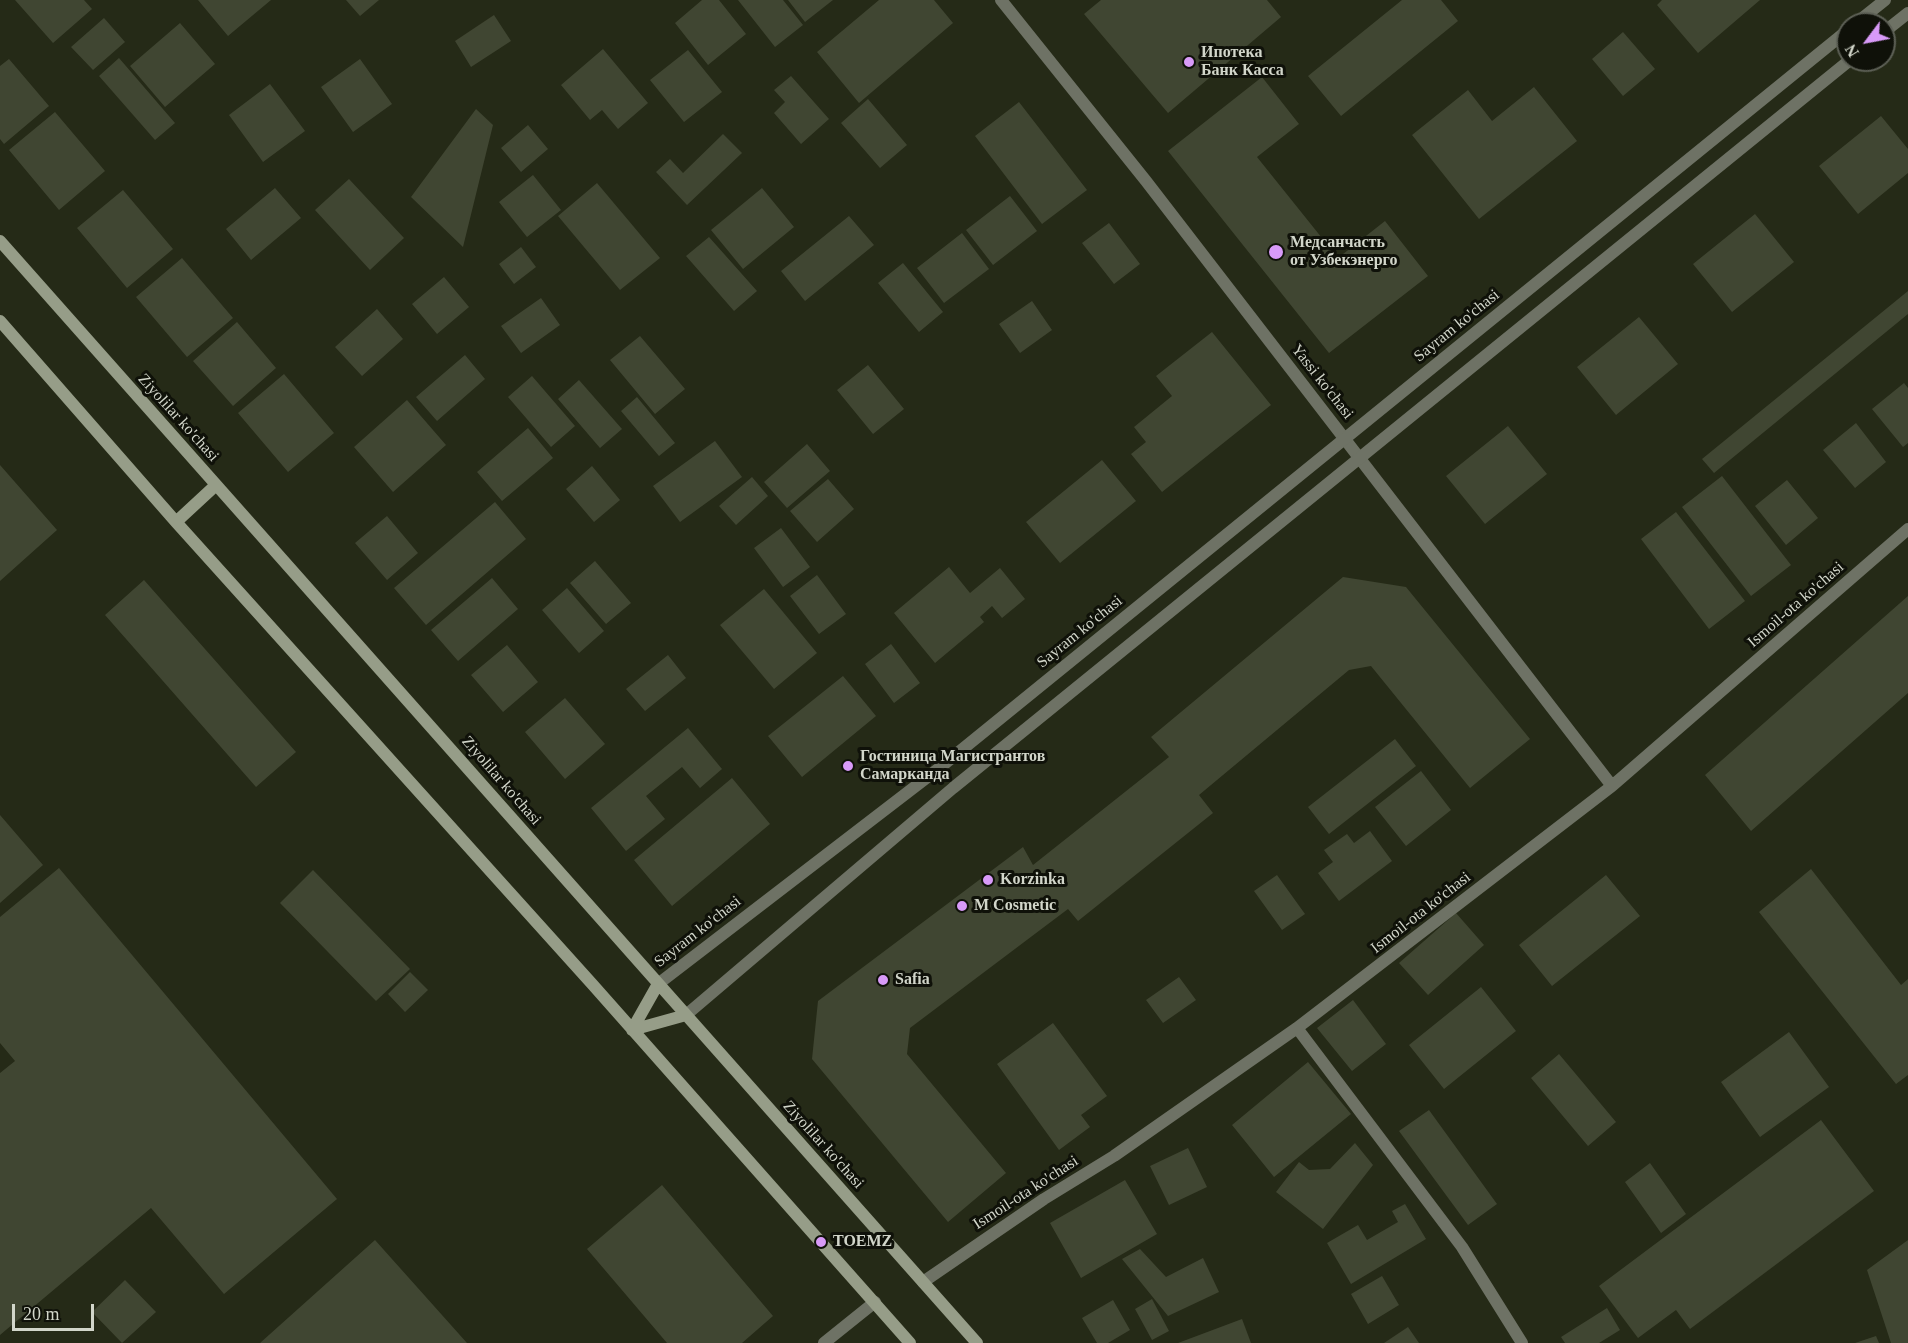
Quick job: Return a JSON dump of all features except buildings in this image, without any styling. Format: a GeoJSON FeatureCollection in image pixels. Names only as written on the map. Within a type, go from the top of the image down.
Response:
{"type":"FeatureCollection","features":[{"type":"Feature","properties":{"kind":"main road","name":"Ziyolilar ko'chasi"},"geometry":{"type":"LineString","coordinates":[[0,241],[977,1343]]}},
{"type":"Feature","properties":{"kind":"main road"},"geometry":{"type":"LineString","coordinates":[[0,321],[176,522],[910,1343]]}},
{"type":"Feature","properties":{"kind":"main road"},"geometry":{"type":"LineString","coordinates":[[176,522],[216,485]]}},
{"type":"Feature","properties":{"kind":"main road","name":"Sayram ko'chasi"},"geometry":{"type":"LineString","coordinates":[[632,1030],[658,984]]}},
{"type":"Feature","properties":{"kind":"main road"},"geometry":{"type":"LineString","coordinates":[[632,1030],[686,1015]]}},
{"type":"Feature","properties":{"kind":"street","name":"Yassi ko'chasi"},"geometry":{"type":"LineString","coordinates":[[1001,0],[1153,190],[1612,786]]}},
{"type":"Feature","properties":{"kind":"street"},"geometry":{"type":"LineString","coordinates":[[1870,12],[1885,0]]}},
{"type":"Feature","properties":{"kind":"street"},"geometry":{"type":"LineString","coordinates":[[1896,22],[1908,13]]}},
{"type":"Feature","properties":{"kind":"street","name":"Sayram ko'chasi"},"geometry":{"type":"LineString","coordinates":[[658,984],[938,769],[1836,40]]}},
{"type":"Feature","properties":{"kind":"street"},"geometry":{"type":"LineString","coordinates":[[686,1015],[953,788],[1836,71]]}},
{"type":"Feature","properties":{"kind":"street","name":"Ismoil-ota ko'chasi"},"geometry":{"type":"LineString","coordinates":[[923,1282],[1044,1199],[1114,1156],[1297,1028],[1612,786],[1908,529]]}},
{"type":"Feature","properties":{"kind":"street"},"geometry":{"type":"LineString","coordinates":[[1297,1028],[1462,1247],[1522,1343]]}},
{"type":"Feature","properties":{"kind":"street"},"geometry":{"type":"LineString","coordinates":[[824,1343],[875,1302]]}},
{"type":"Feature","properties":{"kind":"place","name":"Ипотека Банк Касса"},"geometry":{"type":"Point","coordinates":[1189,62]}},
{"type":"Feature","properties":{"kind":"place","name":"Медсанчасть от Узбекэнерго"},"geometry":{"type":"Point","coordinates":[1276,252]}},
{"type":"Feature","properties":{"kind":"place","name":"Гостиница Магистрантов Самарканда"},"geometry":{"type":"Point","coordinates":[848,766]}},
{"type":"Feature","properties":{"kind":"place","name":"Korzinka"},"geometry":{"type":"Point","coordinates":[988,880]}},
{"type":"Feature","properties":{"kind":"place","name":"M Cosmetic"},"geometry":{"type":"Point","coordinates":[962,906]}},
{"type":"Feature","properties":{"kind":"place","name":"Safia"},"geometry":{"type":"Point","coordinates":[883,980]}},
{"type":"Feature","properties":{"kind":"place","name":"TOEMZ"},"geometry":{"type":"Point","coordinates":[821,1242]}}]}
